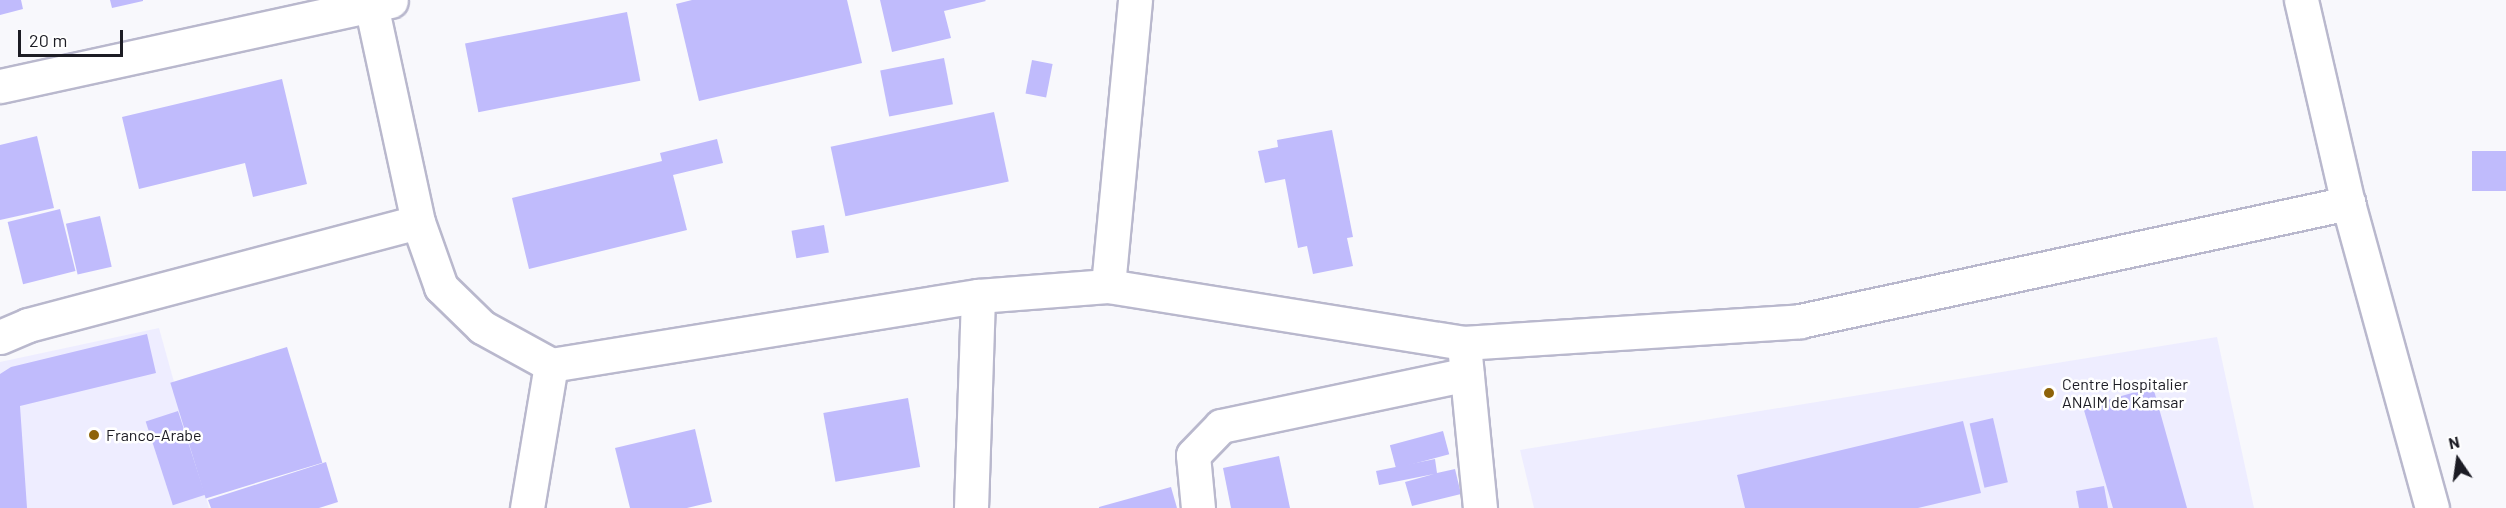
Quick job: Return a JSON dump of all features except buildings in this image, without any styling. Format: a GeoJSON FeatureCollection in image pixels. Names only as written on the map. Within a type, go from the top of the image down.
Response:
{"type":"FeatureCollection","features":[{"type":"Feature","properties":{"kind":"street"},"geometry":{"type":"LineString","coordinates":[[1107,286],[1135,0]]}},
{"type":"Feature","properties":{"kind":"street"},"geometry":{"type":"LineString","coordinates":[[2301,0],[2348,203],[2432,508]]}},
{"type":"Feature","properties":{"kind":"street"},"geometry":{"type":"LineString","coordinates":[[0,86],[378,2],[418,222],[441,287],[482,327],[551,365],[978,296],[1107,286],[1464,342],[1800,321],[2348,203]]}},
{"type":"Feature","properties":{"kind":"street"},"geometry":{"type":"LineString","coordinates":[[0,337],[28,325],[418,222]]}},
{"type":"Feature","properties":{"kind":"street"},"geometry":{"type":"LineString","coordinates":[[971,508],[978,296]]}},
{"type":"Feature","properties":{"kind":"street"},"geometry":{"type":"LineString","coordinates":[[1464,342],[1480,508]]}},
{"type":"Feature","properties":{"kind":"street"},"geometry":{"type":"LineString","coordinates":[[527,508],[551,365]]}},
{"type":"Feature","properties":{"kind":"street"},"geometry":{"type":"LineString","coordinates":[[1198,508],[1193,455],[1221,426],[1467,375]]}},
{"type":"Feature","properties":{"kind":"shaded area","name":"Franco-Arabe"},"geometry":{"type":"Polygon","coordinates":[[[159,328],[209,508],[0,508],[0,362],[159,328]]]}},
{"type":"Feature","properties":{"kind":"shaded area","name":"Centre Hospitalier ANAIM de Kamsar"},"geometry":{"type":"Polygon","coordinates":[[[2217,337],[2254,508],[1534,508],[1520,450],[2217,337]]]}},
{"type":"Feature","properties":{"kind":"place","name":"Centre Hospitalier ANAIM de Kamsar"},"geometry":{"type":"Point","coordinates":[2049,393]}},
{"type":"Feature","properties":{"kind":"place","name":"Franco-Arabe"},"geometry":{"type":"Point","coordinates":[94,435]}}]}
